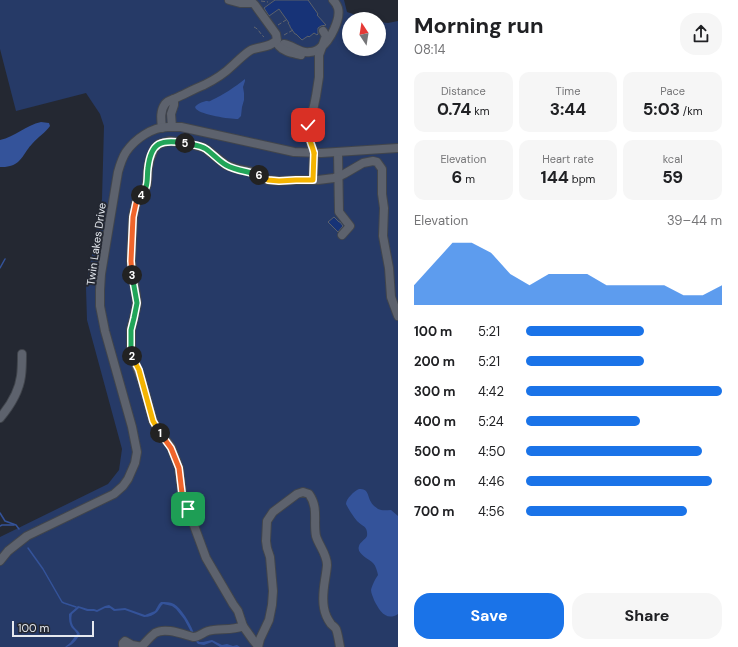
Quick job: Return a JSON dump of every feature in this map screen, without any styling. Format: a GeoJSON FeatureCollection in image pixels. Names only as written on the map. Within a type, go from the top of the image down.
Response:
{"type":"FeatureCollection","features":[{"type":"Feature","properties":{"kind":"street"},"geometry":{"type":"LineString","coordinates":[[162,128],[161,116],[165,104],[168,101],[217,78],[226,72],[249,51],[256,48],[270,46],[277,40],[276,34],[253,3],[240,3],[229,0]]}},
{"type":"Feature","properties":{"kind":"street"},"geometry":{"type":"LineString","coordinates":[[319,56],[307,56],[285,51],[282,50],[281,45],[288,44],[304,52],[315,51],[322,47],[330,36],[337,20],[338,8],[333,0]]}},
{"type":"Feature","properties":{"kind":"street"},"geometry":{"type":"LineString","coordinates":[[315,180],[314,153],[307,129],[314,106],[319,77],[319,56],[326,36],[324,32]]}},
{"type":"Feature","properties":{"kind":"street"},"geometry":{"type":"LineString","coordinates":[[172,127],[171,114],[174,99]]}},
{"type":"Feature","properties":{"kind":"street","name":"Twin Lakes Drive"},"geometry":{"type":"LineString","coordinates":[[0,561],[8,551],[27,536],[55,524],[114,494],[128,479],[135,463],[137,452],[135,440],[105,331],[100,306],[100,284],[118,172],[121,161],[129,148],[142,136],[152,131],[172,127],[181,127],[294,152],[314,153],[398,148]]}},
{"type":"Feature","properties":{"kind":"street"},"geometry":{"type":"LineString","coordinates":[[340,647],[336,629],[328,620],[325,612],[323,598],[326,560],[317,537],[316,518],[313,502],[309,494],[303,492],[297,494],[273,512],[267,521],[266,541],[270,557],[274,591],[269,620],[258,646],[243,626],[238,612],[206,558],[182,493],[179,468],[171,448],[158,431],[153,421],[141,376],[132,356],[131,330],[137,303],[131,261],[134,208],[146,187],[150,159],[154,149],[159,144],[165,142],[178,142],[202,147],[226,165],[237,170],[252,172],[268,180],[279,181],[327,179],[338,177],[366,162],[376,162],[379,164],[382,169],[382,194],[384,208],[383,236],[389,268],[392,301],[398,316]]}},
{"type":"Feature","properties":{"kind":"street","name":"Twin Lakes Drive"},"geometry":{"type":"LineString","coordinates":[[389,148],[398,152]]}},
{"type":"Feature","properties":{"kind":"street"},"geometry":{"type":"LineString","coordinates":[[338,152],[338,212],[350,226],[342,235]]}},
{"type":"Feature","properties":{"kind":"street"},"geometry":{"type":"LineString","coordinates":[[0,418],[18,391],[21,376],[22,354]]}},
{"type":"Feature","properties":{"kind":"street"},"geometry":{"type":"LineString","coordinates":[[132,645],[142,647],[155,633],[162,631],[169,631],[194,637],[206,632],[235,629],[243,626]]}},
{"type":"Feature","properties":{"kind":"path"},"geometry":{"type":"LineString","coordinates":[[274,27],[286,20]]}},
{"type":"Feature","properties":{"kind":"path"},"geometry":{"type":"LineString","coordinates":[[254,26],[264,37]]}},
{"type":"Feature","properties":{"kind":"shaded area"},"geometry":{"type":"Polygon","coordinates":[[[0,0],[344,0],[347,12],[342,12],[342,56],[386,56],[386,23],[398,21],[398,647],[0,647],[0,537],[108,484],[119,470],[122,449],[87,320],[86,288],[102,199],[104,126],[100,114],[86,93],[16,111],[0,49],[0,0]]]}},
{"type":"Feature","properties":{"kind":"shaded area"},"geometry":{"type":"Polygon","coordinates":[[[245,79],[243,87],[244,100],[241,116],[238,119],[210,115],[196,109],[195,107],[198,104],[210,101],[220,96],[245,79]]]}},
{"type":"Feature","properties":{"kind":"shaded area"},"geometry":{"type":"Polygon","coordinates":[[[41,122],[49,123],[50,126],[32,144],[20,160],[14,165],[0,167],[0,140],[41,122]]]}},
{"type":"Feature","properties":{"kind":"shaded area"},"geometry":{"type":"Polygon","coordinates":[[[359,489],[366,491],[373,505],[378,509],[391,510],[398,516],[398,614],[394,616],[390,617],[383,614],[374,600],[371,590],[378,575],[377,570],[374,564],[359,551],[360,545],[367,536],[367,530],[357,521],[346,504],[351,495],[359,489]]]}},
{"type":"Feature","properties":{"kind":"shaded area"},"geometry":{"type":"Polygon","coordinates":[[[161,602],[172,603],[180,609],[188,620],[199,642],[212,640],[222,645],[237,645],[240,647],[220,647],[212,642],[204,645],[198,644],[184,619],[176,609],[172,606],[163,604],[154,614],[144,617],[125,610],[114,611],[110,608],[105,608],[97,612],[79,608],[72,614],[71,619],[73,625],[80,634],[74,643],[65,647],[77,634],[71,626],[69,614],[78,606],[97,610],[109,605],[115,609],[125,608],[145,615],[155,611],[161,602]]]}},
{"type":"Feature","properties":{"kind":"building"},"geometry":{"type":"Polygon","coordinates":[[[275,0],[308,0],[318,14],[317,15],[326,25],[318,28],[317,35],[314,33],[302,40],[295,34],[279,9],[269,16],[264,8],[275,0]]]}},
{"type":"Feature","properties":{"kind":"building"},"geometry":{"type":"Polygon","coordinates":[[[334,217],[343,226],[338,232],[328,222],[334,217]]]}},
{"type":"Feature","properties":{"kind":"waterway"},"geometry":{"type":"LineString","coordinates":[[0,268],[5,259]]}},
{"type":"Feature","properties":{"kind":"waterway"},"geometry":{"type":"LineString","coordinates":[[0,513],[5,521],[16,525],[19,529]]}},
{"type":"Feature","properties":{"kind":"waterway"},"geometry":{"type":"LineString","coordinates":[[0,526],[14,525]]}},
{"type":"Feature","properties":{"kind":"waterway"},"geometry":{"type":"LineString","coordinates":[[28,548],[43,569],[62,602],[76,607]]}},
{"type":"Feature","properties":{"kind":"route"},"geometry":{"type":"LineString","coordinates":[[188,509],[182,493],[179,468],[171,448],[158,431],[153,421],[139,370],[133,360],[131,352],[131,330],[137,303],[131,261],[134,208],[146,187],[148,168],[154,149],[159,144],[169,141],[202,147],[226,165],[237,170],[252,172],[268,180],[313,180],[314,153],[307,129],[308,125]]}}]}
